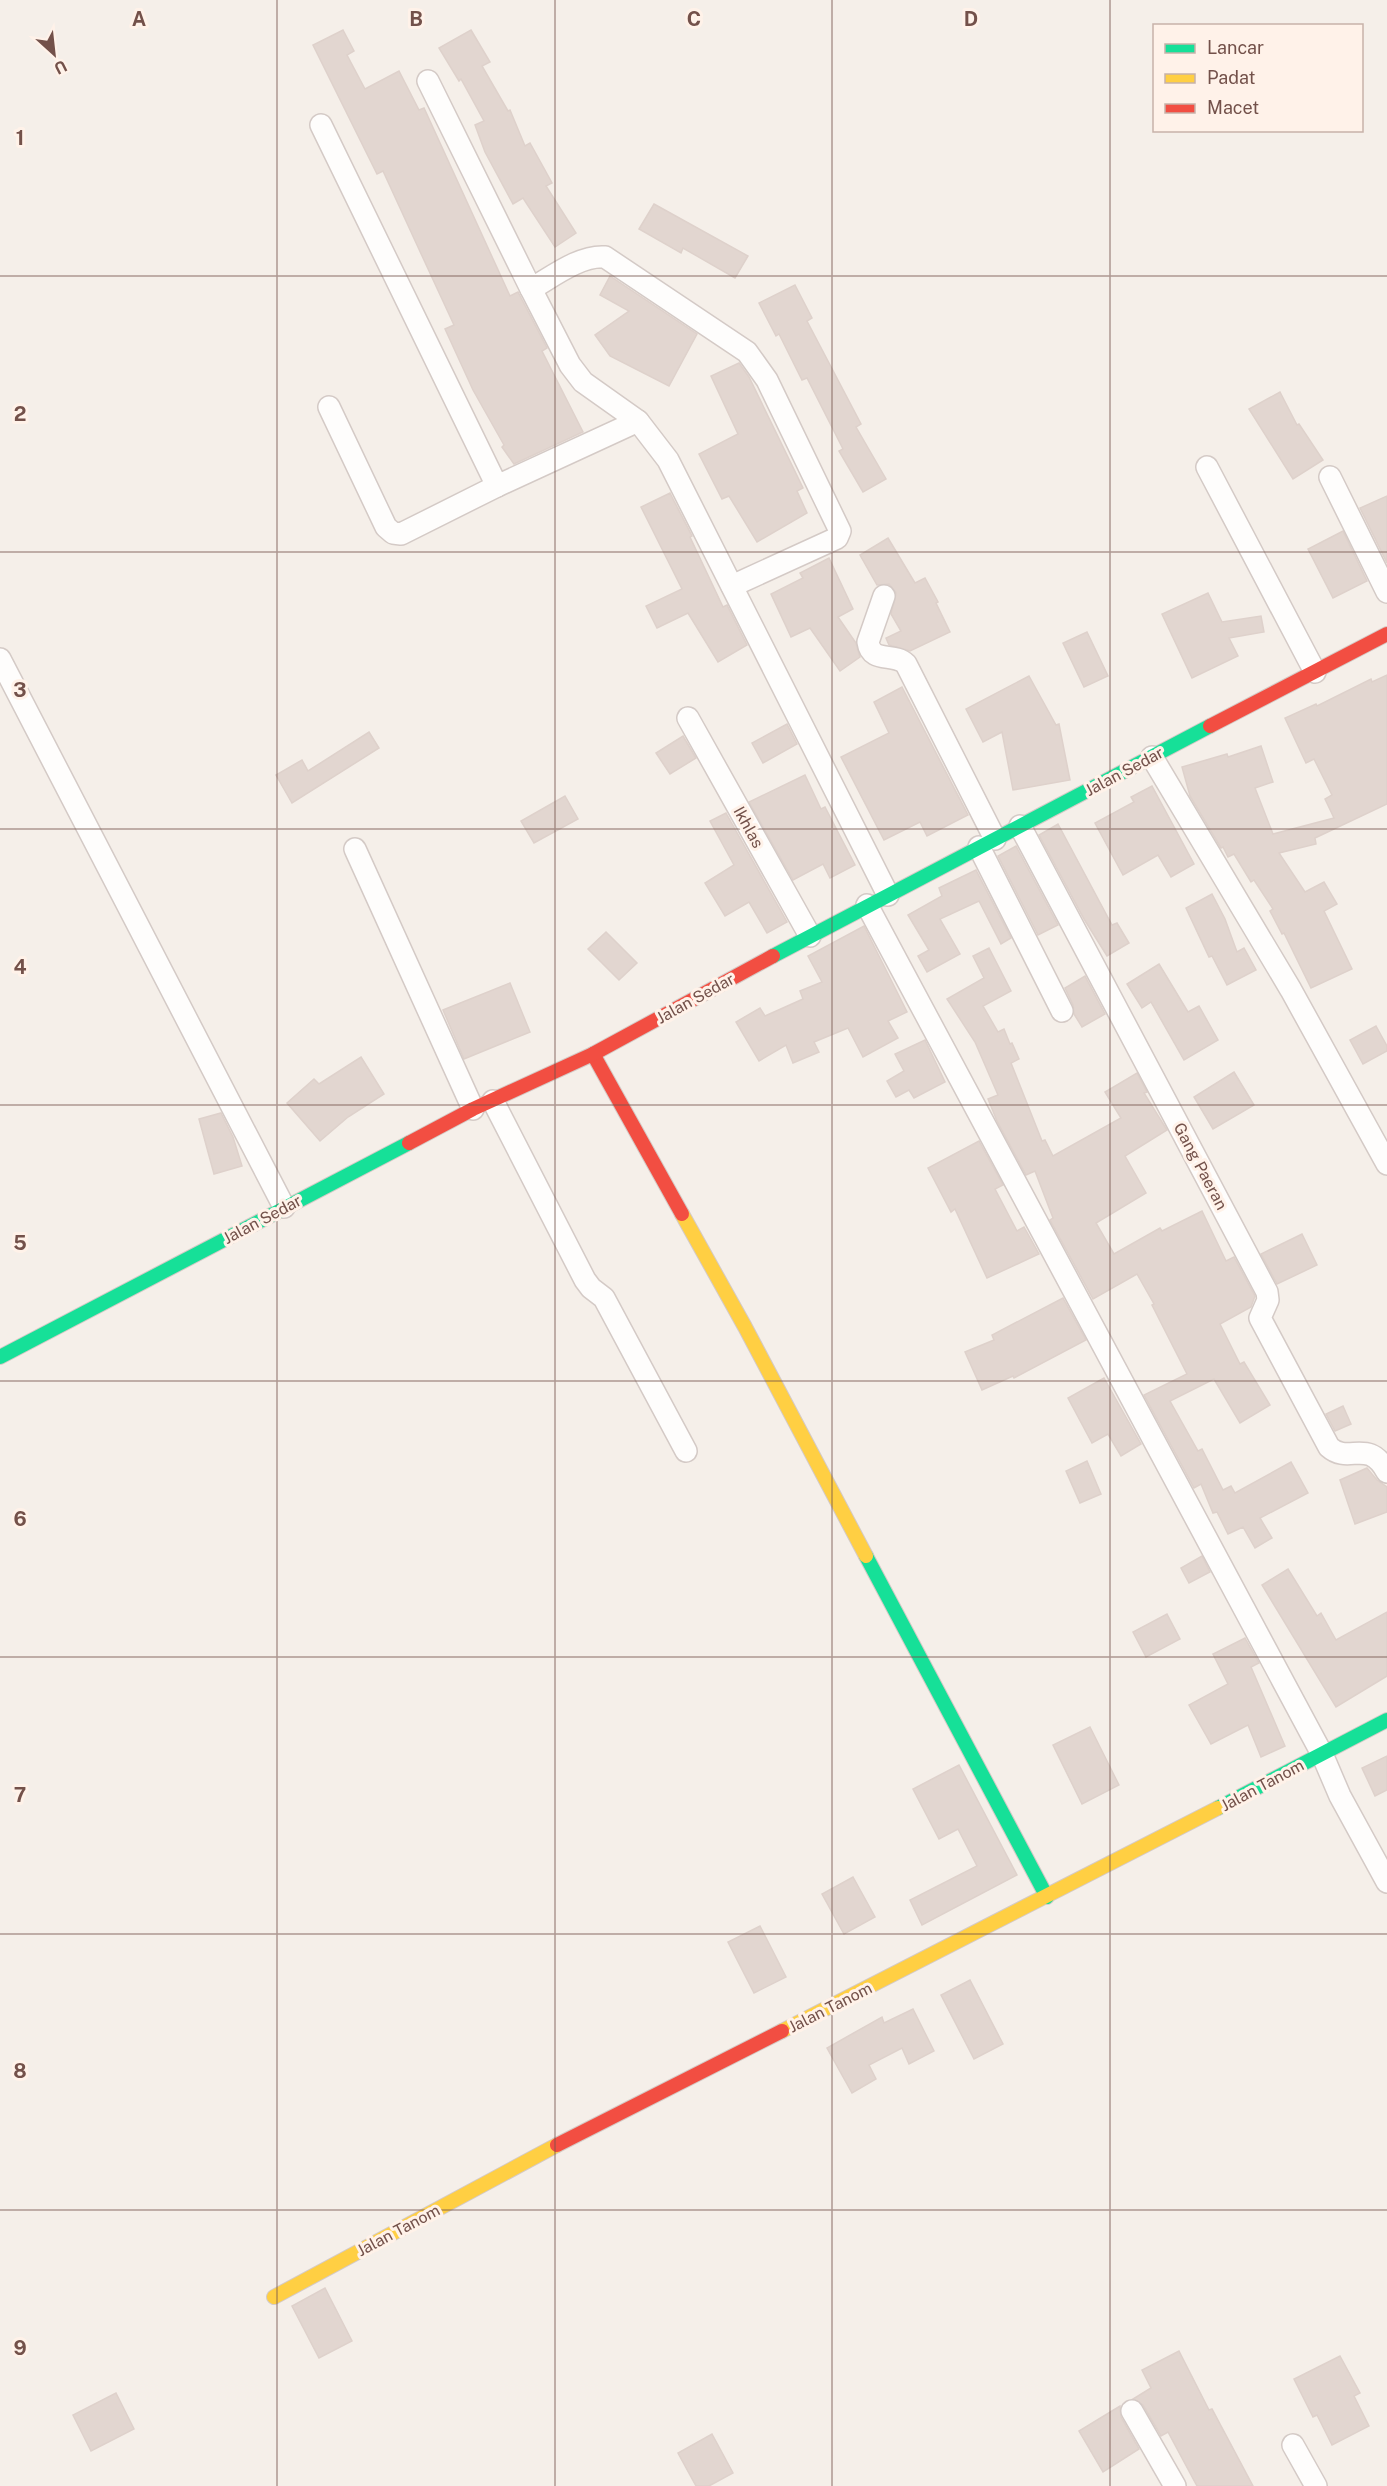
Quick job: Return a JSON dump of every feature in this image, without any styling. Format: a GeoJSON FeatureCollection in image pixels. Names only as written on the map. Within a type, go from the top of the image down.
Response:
{"type":"FeatureCollection","features":[{"type":"Feature","properties":{"kind":"street"},"geometry":{"type":"LineString","coordinates":[[428,81],[570,365],[583,382],[638,421],[668,460],[888,895]]}},
{"type":"Feature","properties":{"kind":"street"},"geometry":{"type":"LineString","coordinates":[[321,125],[497,486]]}},
{"type":"Feature","properties":{"kind":"street"},"geometry":{"type":"LineString","coordinates":[[531,289],[583,261],[596,256],[605,257],[747,352],[767,380],[840,531],[837,538],[732,586]]}},
{"type":"Feature","properties":{"kind":"street"},"geometry":{"type":"LineString","coordinates":[[329,407],[386,527],[393,534],[401,534],[497,486],[638,421]]}},
{"type":"Feature","properties":{"kind":"street"},"geometry":{"type":"LineString","coordinates":[[1207,467],[1315,672]]}},
{"type":"Feature","properties":{"kind":"street"},"geometry":{"type":"LineString","coordinates":[[1330,477],[1387,592]]}},
{"type":"Feature","properties":{"kind":"street"},"geometry":{"type":"LineString","coordinates":[[884,596],[868,648],[874,655],[902,660],[906,664],[1062,1011]]}},
{"type":"Feature","properties":{"kind":"street","name":"Jalan Sedar"},"geometry":{"type":"LineString","coordinates":[[0,1357],[473,1109],[593,1054],[867,905],[1387,634]]}},
{"type":"Feature","properties":{"kind":"street"},"geometry":{"type":"LineString","coordinates":[[0,659],[284,1207]]}},
{"type":"Feature","properties":{"kind":"street","name":"Ikhlas"},"geometry":{"type":"LineString","coordinates":[[687,718],[810,936]]}},
{"type":"Feature","properties":{"kind":"street"},"geometry":{"type":"LineString","coordinates":[[1152,757],[1291,990],[1387,1164]]}},
{"type":"Feature","properties":{"kind":"street","name":"Gang Paeran"},"geometry":{"type":"LineString","coordinates":[[1020,826],[1267,1292],[1268,1300],[1260,1318],[1329,1447],[1337,1452],[1375,1456],[1381,1460],[1387,1472]]}},
{"type":"Feature","properties":{"kind":"street"},"geometry":{"type":"LineString","coordinates":[[355,849],[473,1109]]}},
{"type":"Feature","properties":{"kind":"street"},"geometry":{"type":"LineString","coordinates":[[867,905],[1322,1754],[1340,1796],[1387,1882]]}},
{"type":"Feature","properties":{"kind":"street"},"geometry":{"type":"LineString","coordinates":[[593,1054],[745,1327],[1047,1897]]}},
{"type":"Feature","properties":{"kind":"street"},"geometry":{"type":"LineString","coordinates":[[493,1101],[585,1280],[604,1298],[686,1451]]}},
{"type":"Feature","properties":{"kind":"street","name":"Jalan Tanom"},"geometry":{"type":"LineString","coordinates":[[274,2297],[583,2132],[1047,1897],[1387,1720]]}},
{"type":"Feature","properties":{"kind":"street"},"geometry":{"type":"LineString","coordinates":[[1132,2411],[1175,2486]]}},
{"type":"Feature","properties":{"kind":"street"},"geometry":{"type":"LineString","coordinates":[[1293,2445],[1316,2486]]}},
{"type":"Feature","properties":{"kind":"building"},"geometry":{"type":"Polygon","coordinates":[[[343,30],[354,51],[347,55],[365,89],[399,71],[419,110],[424,108],[510,296],[518,292],[547,348],[542,351],[583,432],[514,464],[502,447],[504,445],[473,390],[445,329],[454,325],[383,171],[377,174],[313,45],[343,30]]]}},
{"type":"Feature","properties":{"kind":"building"},"geometry":{"type":"Polygon","coordinates":[[[471,30],[490,62],[482,66],[508,111],[510,110],[525,146],[530,143],[552,183],[546,186],[576,233],[555,247],[523,198],[513,204],[485,152],[475,125],[484,121],[461,79],[459,81],[439,48],[471,30]]]}},
{"type":"Feature","properties":{"kind":"building"},"geometry":{"type":"Polygon","coordinates":[[[654,204],[748,256],[735,278],[683,248],[681,253],[639,229],[654,204]]]}},
{"type":"Feature","properties":{"kind":"building"},"geometry":{"type":"Polygon","coordinates":[[[610,276],[697,334],[669,386],[610,356],[595,335],[629,311],[600,295],[610,276]]]}},
{"type":"Feature","properties":{"kind":"building"},"geometry":{"type":"Polygon","coordinates":[[[795,285],[812,318],[807,321],[861,424],[856,427],[886,479],[863,492],[839,451],[843,449],[807,378],[802,380],[779,334],[776,336],[759,303],[795,285]]]}},
{"type":"Feature","properties":{"kind":"building"},"geometry":{"type":"Polygon","coordinates":[[[739,363],[749,377],[803,488],[797,491],[807,513],[757,542],[729,496],[722,499],[699,454],[738,434],[711,376],[739,363]]]}},
{"type":"Feature","properties":{"kind":"building"},"geometry":{"type":"Polygon","coordinates":[[[1280,392],[1297,425],[1299,424],[1323,460],[1293,479],[1249,409],[1280,392]]]}},
{"type":"Feature","properties":{"kind":"building"},"geometry":{"type":"Polygon","coordinates":[[[670,493],[692,536],[690,537],[723,607],[727,605],[747,645],[718,662],[688,613],[657,628],[646,606],[682,589],[641,507],[670,493]]]}},
{"type":"Feature","properties":{"kind":"building"},"geometry":{"type":"Polygon","coordinates":[[[1387,496],[1387,563],[1360,508],[1387,496]]]}},
{"type":"Feature","properties":{"kind":"building"},"geometry":{"type":"Polygon","coordinates":[[[1343,531],[1367,581],[1333,598],[1308,549],[1343,531]]]}},
{"type":"Feature","properties":{"kind":"building"},"geometry":{"type":"Polygon","coordinates":[[[888,538],[915,583],[925,578],[950,632],[910,651],[889,645],[886,638],[901,631],[891,614],[896,593],[889,584],[877,585],[860,555],[888,538]]]}},
{"type":"Feature","properties":{"kind":"building"},"geometry":{"type":"Polygon","coordinates":[[[829,558],[853,609],[838,617],[856,643],[860,657],[840,671],[810,628],[791,637],[771,594],[803,578],[800,573],[829,558]]]}},
{"type":"Feature","properties":{"kind":"building"},"geometry":{"type":"Polygon","coordinates":[[[1208,593],[1222,622],[1261,616],[1264,632],[1229,638],[1238,656],[1192,678],[1162,614],[1208,593]]]}},
{"type":"Feature","properties":{"kind":"building"},"geometry":{"type":"Polygon","coordinates":[[[1087,632],[1108,676],[1084,687],[1063,643],[1087,632]]]}},
{"type":"Feature","properties":{"kind":"building"},"geometry":{"type":"Polygon","coordinates":[[[1387,675],[1387,804],[1315,838],[1316,844],[1279,853],[1305,892],[1324,882],[1337,904],[1324,911],[1352,969],[1311,988],[1284,933],[1282,934],[1270,911],[1273,909],[1254,880],[1251,882],[1234,854],[1228,857],[1223,847],[1221,848],[1190,796],[1182,767],[1227,754],[1228,757],[1261,746],[1273,782],[1255,788],[1273,834],[1334,818],[1325,799],[1332,795],[1314,759],[1306,763],[1285,718],[1316,704],[1317,706],[1371,679],[1372,682],[1387,675]]]}},
{"type":"Feature","properties":{"kind":"building"},"geometry":{"type":"Polygon","coordinates":[[[1029,676],[1056,725],[1059,724],[1070,780],[1013,790],[1002,732],[983,742],[966,709],[1029,676]]]}},
{"type":"Feature","properties":{"kind":"building"},"geometry":{"type":"Polygon","coordinates":[[[902,687],[968,815],[927,836],[920,822],[884,840],[841,757],[889,733],[874,702],[902,687]]]}},
{"type":"Feature","properties":{"kind":"building"},"geometry":{"type":"Polygon","coordinates":[[[787,724],[797,744],[763,763],[752,743],[787,724]]]}},
{"type":"Feature","properties":{"kind":"building"},"geometry":{"type":"Polygon","coordinates":[[[369,732],[379,748],[292,803],[276,775],[302,760],[308,771],[369,732]]]}},
{"type":"Feature","properties":{"kind":"building"},"geometry":{"type":"Polygon","coordinates":[[[683,736],[696,758],[670,774],[656,753],[683,736]]]}},
{"type":"Feature","properties":{"kind":"building"},"geometry":{"type":"Polygon","coordinates":[[[805,775],[821,809],[825,807],[855,865],[830,878],[823,864],[793,880],[749,802],[805,775]]]}},
{"type":"Feature","properties":{"kind":"building"},"geometry":{"type":"Polygon","coordinates":[[[1152,786],[1194,864],[1171,877],[1158,855],[1123,875],[1095,823],[1134,802],[1131,797],[1152,786]]]}},
{"type":"Feature","properties":{"kind":"building"},"geometry":{"type":"Polygon","coordinates":[[[565,796],[578,819],[534,843],[521,821],[565,796]]]}},
{"type":"Feature","properties":{"kind":"building"},"geometry":{"type":"Polygon","coordinates":[[[726,813],[787,922],[767,933],[749,902],[725,916],[705,883],[734,865],[710,821],[726,813]]]}},
{"type":"Feature","properties":{"kind":"building"},"geometry":{"type":"Polygon","coordinates":[[[1058,824],[1112,925],[1117,923],[1129,943],[1107,956],[1084,919],[1039,835],[1058,824]]]}},
{"type":"Feature","properties":{"kind":"building"},"geometry":{"type":"Polygon","coordinates":[[[1016,846],[1058,925],[1038,935],[998,856],[1016,846]]]}},
{"type":"Feature","properties":{"kind":"building"},"geometry":{"type":"Polygon","coordinates":[[[976,870],[1011,938],[1001,944],[979,901],[940,919],[960,954],[927,972],[918,956],[929,950],[908,915],[942,896],[939,888],[976,870]]]}},
{"type":"Feature","properties":{"kind":"building"},"geometry":{"type":"Polygon","coordinates":[[[1212,894],[1225,919],[1237,952],[1244,948],[1256,970],[1227,985],[1212,956],[1209,957],[1186,908],[1212,894]]]}},
{"type":"Feature","properties":{"kind":"building"},"geometry":{"type":"Polygon","coordinates":[[[864,926],[907,1012],[888,1021],[898,1038],[863,1057],[848,1028],[814,1042],[819,1052],[793,1063],[786,1045],[759,1061],[736,1022],[760,1008],[765,1016],[803,999],[800,991],[822,982],[808,956],[864,926]]]}},
{"type":"Feature","properties":{"kind":"building"},"geometry":{"type":"Polygon","coordinates":[[[606,932],[637,963],[619,980],[588,949],[606,932]]]}},
{"type":"Feature","properties":{"kind":"building"},"geometry":{"type":"Polygon","coordinates":[[[989,948],[1011,991],[983,1006],[998,1032],[1004,1029],[1010,1044],[1012,1043],[1019,1059],[1011,1063],[1042,1141],[1045,1140],[1053,1156],[1121,1118],[1105,1092],[1137,1073],[1147,1092],[1144,1093],[1167,1130],[1125,1156],[1146,1193],[1096,1223],[1114,1254],[1160,1228],[1162,1231],[1202,1211],[1226,1261],[1234,1257],[1255,1296],[1251,1307],[1220,1324],[1240,1364],[1244,1362],[1270,1405],[1240,1423],[1214,1379],[1170,1401],[1198,1451],[1202,1449],[1223,1490],[1231,1486],[1235,1493],[1291,1462],[1308,1493],[1260,1518],[1272,1538],[1255,1548],[1243,1527],[1228,1534],[1217,1512],[1213,1513],[1201,1484],[1194,1488],[1144,1395],[1187,1374],[1137,1274],[1093,1299],[1050,1220],[1053,1218],[1035,1171],[1026,1175],[997,1121],[988,1099],[998,1095],[975,1042],[947,999],[984,978],[973,956],[989,948]]]}},
{"type":"Feature","properties":{"kind":"building"},"geometry":{"type":"Polygon","coordinates":[[[1159,964],[1188,1012],[1199,1006],[1218,1040],[1184,1060],[1151,1002],[1142,1008],[1127,984],[1159,964]]]}},
{"type":"Feature","properties":{"kind":"building"},"geometry":{"type":"Polygon","coordinates":[[[1085,976],[1105,1014],[1082,1027],[1074,1014],[1073,1005],[1065,988],[1085,976]]]}},
{"type":"Feature","properties":{"kind":"building"},"geometry":{"type":"Polygon","coordinates":[[[510,983],[530,1032],[464,1059],[443,1010],[510,983]]]}},
{"type":"Feature","properties":{"kind":"building"},"geometry":{"type":"Polygon","coordinates":[[[1376,1026],[1387,1046],[1387,1051],[1363,1064],[1350,1040],[1376,1026]]]}},
{"type":"Feature","properties":{"kind":"building"},"geometry":{"type":"Polygon","coordinates":[[[925,1040],[945,1082],[914,1098],[909,1090],[896,1097],[887,1081],[904,1071],[895,1054],[925,1040]]]}},
{"type":"Feature","properties":{"kind":"building"},"geometry":{"type":"Polygon","coordinates":[[[361,1057],[384,1094],[348,1117],[320,1141],[287,1103],[314,1079],[319,1084],[361,1057]]]}},
{"type":"Feature","properties":{"kind":"building"},"geometry":{"type":"Polygon","coordinates":[[[1234,1072],[1254,1105],[1213,1129],[1194,1097],[1234,1072]]]}},
{"type":"Feature","properties":{"kind":"building"},"geometry":{"type":"Polygon","coordinates":[[[221,1113],[233,1137],[242,1166],[214,1174],[199,1119],[221,1113]]]}},
{"type":"Feature","properties":{"kind":"building"},"geometry":{"type":"Polygon","coordinates":[[[979,1141],[1003,1185],[995,1189],[1017,1231],[1024,1227],[1039,1254],[987,1278],[955,1209],[951,1212],[928,1168],[979,1141]]]}},
{"type":"Feature","properties":{"kind":"building"},"geometry":{"type":"Polygon","coordinates":[[[1302,1234],[1317,1265],[1277,1284],[1261,1254],[1302,1234]]]}},
{"type":"Feature","properties":{"kind":"building"},"geometry":{"type":"Polygon","coordinates":[[[1063,1298],[1086,1340],[1014,1378],[1013,1376],[982,1390],[965,1352],[994,1340],[992,1335],[1063,1298]]]}},
{"type":"Feature","properties":{"kind":"building"},"geometry":{"type":"Polygon","coordinates":[[[1104,1378],[1141,1444],[1121,1456],[1108,1434],[1092,1443],[1068,1398],[1104,1378]]]}},
{"type":"Feature","properties":{"kind":"building"},"geometry":{"type":"Polygon","coordinates":[[[1343,1406],[1351,1424],[1335,1431],[1326,1414],[1343,1406]]]}},
{"type":"Feature","properties":{"kind":"building"},"geometry":{"type":"Polygon","coordinates":[[[1087,1461],[1101,1494],[1080,1503],[1066,1471],[1087,1461]]]}},
{"type":"Feature","properties":{"kind":"building"},"geometry":{"type":"Polygon","coordinates":[[[1367,1468],[1377,1480],[1387,1487],[1387,1512],[1355,1524],[1340,1480],[1367,1468]]]}},
{"type":"Feature","properties":{"kind":"building"},"geometry":{"type":"Polygon","coordinates":[[[1202,1556],[1210,1572],[1189,1583],[1181,1568],[1202,1556]]]}},
{"type":"Feature","properties":{"kind":"building"},"geometry":{"type":"Polygon","coordinates":[[[1288,1569],[1317,1616],[1321,1613],[1336,1640],[1387,1612],[1387,1676],[1336,1707],[1262,1585],[1288,1569]]]}},
{"type":"Feature","properties":{"kind":"building"},"geometry":{"type":"Polygon","coordinates":[[[1167,1614],[1180,1639],[1146,1657],[1133,1632],[1167,1614]]]}},
{"type":"Feature","properties":{"kind":"building"},"geometry":{"type":"Polygon","coordinates":[[[1245,1638],[1259,1663],[1251,1667],[1285,1746],[1261,1757],[1248,1725],[1211,1744],[1189,1705],[1228,1684],[1213,1654],[1245,1638]]]}},
{"type":"Feature","properties":{"kind":"building"},"geometry":{"type":"Polygon","coordinates":[[[1090,1727],[1119,1785],[1082,1804],[1053,1745],[1090,1727]]]}},
{"type":"Feature","properties":{"kind":"building"},"geometry":{"type":"Polygon","coordinates":[[[1387,1756],[1387,1790],[1375,1796],[1362,1768],[1387,1756]]]}},
{"type":"Feature","properties":{"kind":"building"},"geometry":{"type":"Polygon","coordinates":[[[959,1765],[1017,1875],[922,1925],[910,1900],[977,1866],[958,1829],[939,1839],[913,1789],[959,1765]]]}},
{"type":"Feature","properties":{"kind":"building"},"geometry":{"type":"Polygon","coordinates":[[[853,1877],[875,1917],[844,1934],[822,1894],[853,1877]]]}},
{"type":"Feature","properties":{"kind":"building"},"geometry":{"type":"Polygon","coordinates":[[[760,1926],[786,1977],[754,1993],[728,1942],[760,1926]]]}},
{"type":"Feature","properties":{"kind":"building"},"geometry":{"type":"Polygon","coordinates":[[[970,1980],[1003,2044],[974,2059],[941,1995],[970,1980]]]}},
{"type":"Feature","properties":{"kind":"building"},"geometry":{"type":"Polygon","coordinates":[[[913,2009],[934,2051],[909,2064],[902,2048],[869,2065],[876,2079],[852,2093],[827,2048],[882,2017],[884,2023],[913,2009]]]}},
{"type":"Feature","properties":{"kind":"building"},"geometry":{"type":"Polygon","coordinates":[[[325,2288],[352,2341],[319,2358],[292,2306],[325,2288]]]}},
{"type":"Feature","properties":{"kind":"building"},"geometry":{"type":"Polygon","coordinates":[[[1179,2351],[1209,2410],[1212,2409],[1253,2486],[1197,2486],[1168,2432],[1161,2436],[1143,2405],[1133,2399],[1151,2388],[1142,2370],[1179,2351]]]}},
{"type":"Feature","properties":{"kind":"building"},"geometry":{"type":"Polygon","coordinates":[[[1340,2356],[1360,2393],[1354,2396],[1369,2426],[1332,2445],[1317,2415],[1313,2417],[1294,2379],[1340,2356]]]}},
{"type":"Feature","properties":{"kind":"building"},"geometry":{"type":"Polygon","coordinates":[[[116,2393],[134,2429],[91,2451],[73,2415],[116,2393]]]}},
{"type":"Feature","properties":{"kind":"building"},"geometry":{"type":"Polygon","coordinates":[[[1120,2406],[1121,2417],[1139,2449],[1103,2472],[1079,2431],[1120,2406]]]}},
{"type":"Feature","properties":{"kind":"building"},"geometry":{"type":"Polygon","coordinates":[[[712,2434],[733,2473],[709,2486],[696,2486],[678,2453],[712,2434]]]}},
{"type":"Feature","properties":{"kind":"traffic: fast"},"geometry":{"type":"LineString","coordinates":[[773,956],[1210,726]]}},
{"type":"Feature","properties":{"kind":"traffic: fast"},"geometry":{"type":"LineString","coordinates":[[0,1357],[409,1143]]}},
{"type":"Feature","properties":{"kind":"traffic: fast"},"geometry":{"type":"LineString","coordinates":[[866,1556],[1047,1897]]}},
{"type":"Feature","properties":{"kind":"traffic: fast"},"geometry":{"type":"LineString","coordinates":[[1218,1808],[1387,1720]]}},
{"type":"Feature","properties":{"kind":"traffic: slow"},"geometry":{"type":"LineString","coordinates":[[682,1214],[745,1327],[866,1556]]}},
{"type":"Feature","properties":{"kind":"traffic: slow"},"geometry":{"type":"LineString","coordinates":[[782,2031],[1218,1808]]}},
{"type":"Feature","properties":{"kind":"traffic: slow"},"geometry":{"type":"LineString","coordinates":[[274,2297],[557,2145]]}},
{"type":"Feature","properties":{"kind":"traffic: jam"},"geometry":{"type":"LineString","coordinates":[[1210,726],[1387,634]]}},
{"type":"Feature","properties":{"kind":"traffic: jam"},"geometry":{"type":"LineString","coordinates":[[409,1143],[473,1109],[593,1054],[773,956]]}},
{"type":"Feature","properties":{"kind":"traffic: jam"},"geometry":{"type":"LineString","coordinates":[[593,1054],[682,1214]]}},
{"type":"Feature","properties":{"kind":"traffic: jam"},"geometry":{"type":"LineString","coordinates":[[557,2145],[782,2031]]}}]}
